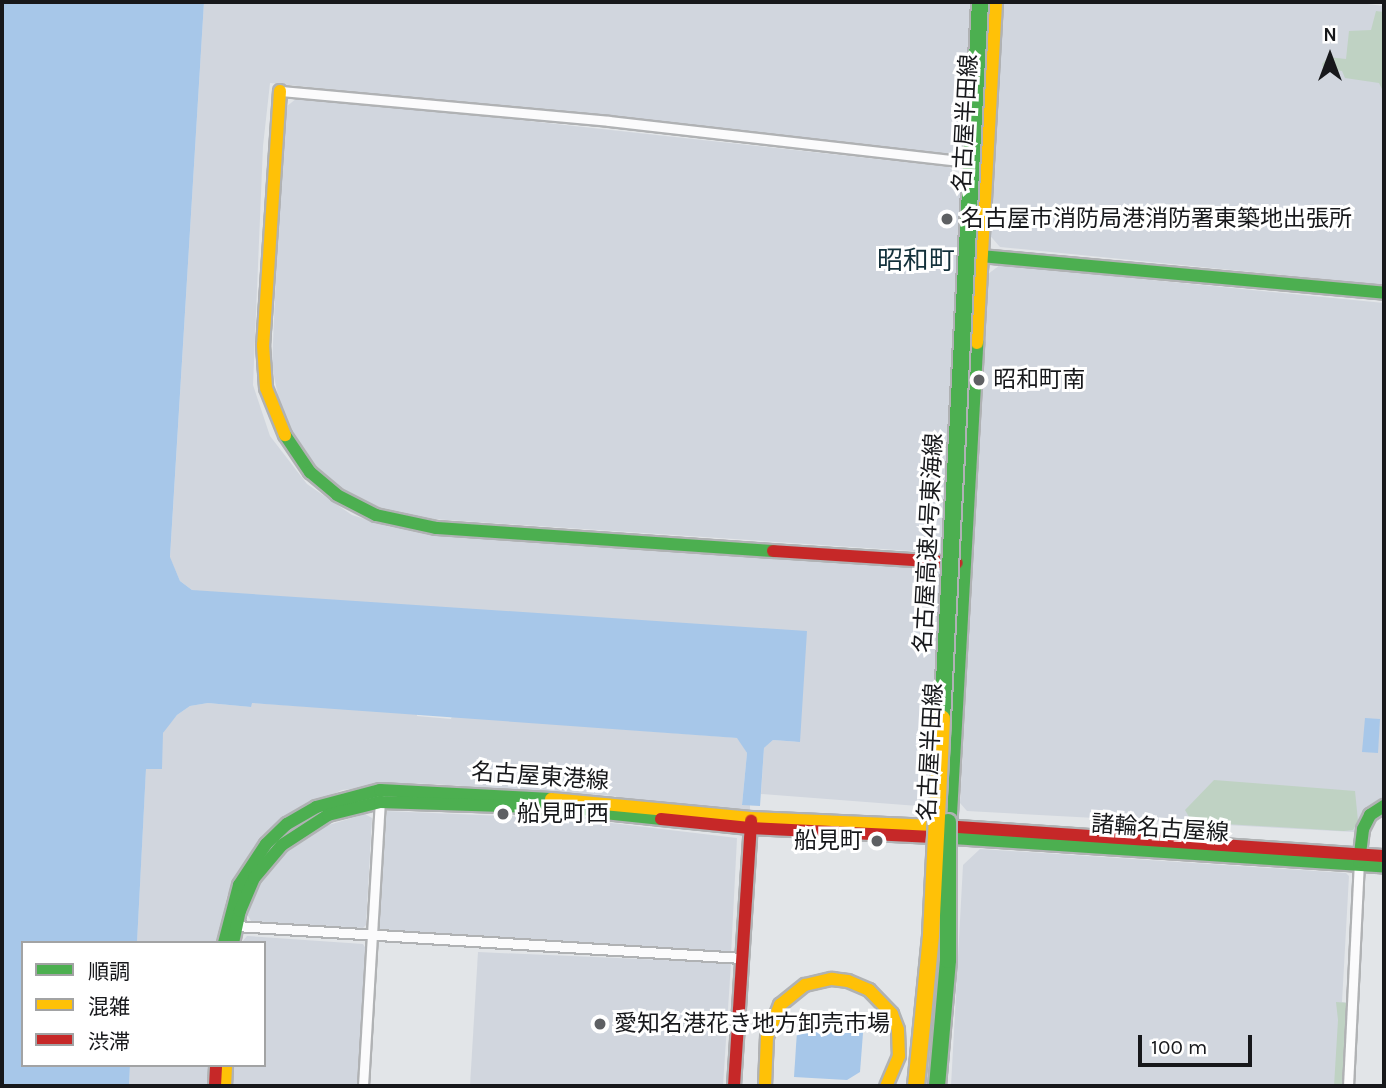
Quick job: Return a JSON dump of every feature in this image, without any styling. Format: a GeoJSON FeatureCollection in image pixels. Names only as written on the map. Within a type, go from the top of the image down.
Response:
{"type":"FeatureCollection","features":[{"type":"Feature","properties":{"kind":"main road","name":"名古屋半田線"},"geometry":{"type":"LineString","coordinates":[[943,830],[946,562],[966,162],[978,2]]}},
{"type":"Feature","properties":{"kind":"main road","name":"名古屋高速4号東海線"},"geometry":{"type":"LineString","coordinates":[[918,1086],[931,935],[978,2]]}},
{"type":"Feature","properties":{"kind":"main road","name":"名古屋高速4号東海線"},"geometry":{"type":"LineString","coordinates":[[927,1086],[936,1010],[943,830],[990,2]]}},
{"type":"Feature","properties":{"kind":"main road","name":"名古屋半田線"},"geometry":{"type":"LineString","coordinates":[[918,1086],[943,830],[964,564],[996,2]]}},
{"type":"Feature","properties":{"kind":"main road"},"geometry":{"type":"LineString","coordinates":[[280,91],[264,369],[272,408],[288,443],[310,472],[337,495],[376,515],[436,528],[964,564]]}},
{"type":"Feature","properties":{"kind":"main road"},"geometry":{"type":"LineString","coordinates":[[981,256],[1384,293]]}},
{"type":"Feature","properties":{"kind":"main road","name":"名古屋東港線"},"geometry":{"type":"LineString","coordinates":[[224,941],[226,924],[239,885],[265,844],[287,824],[316,807],[380,797],[751,823],[943,830]]}},
{"type":"Feature","properties":{"kind":"main road","name":"名古屋東港線"},"geometry":{"type":"LineString","coordinates":[[233,941],[236,926],[254,878],[282,845],[328,815],[380,797]]}},
{"type":"Feature","properties":{"kind":"main road"},"geometry":{"type":"LineString","coordinates":[[1358,860],[1361,833],[1370,815],[1384,806]]}},
{"type":"Feature","properties":{"kind":"main road"},"geometry":{"type":"LineString","coordinates":[[734,1086],[751,823]]}},
{"type":"Feature","properties":{"kind":"main road"},"geometry":{"type":"LineString","coordinates":[[939,1086],[948,960],[943,830]]}},
{"type":"Feature","properties":{"kind":"main road","name":"諸輪名古屋線"},"geometry":{"type":"LineString","coordinates":[[943,830],[1358,860],[1384,867]]}},
{"type":"Feature","properties":{"kind":"main road","name":"諸輪名古屋線"},"geometry":{"type":"LineString","coordinates":[[1358,860],[1384,856]]}},
{"type":"Feature","properties":{"kind":"main road"},"geometry":{"type":"LineString","coordinates":[[910,1086],[931,935]]}},
{"type":"Feature","properties":{"kind":"main road"},"geometry":{"type":"LineString","coordinates":[[765,1086],[767,1037],[780,1005],[805,985],[832,979],[848,981],[869,990],[892,1014],[898,1030],[899,1056],[886,1086]]}},
{"type":"Feature","properties":{"kind":"main road"},"geometry":{"type":"LineString","coordinates":[[773,1086],[774,1044],[786,1016],[808,995],[838,989],[866,999],[877,1010],[888,1031],[890,1048],[886,1064],[872,1086]]}},
{"type":"Feature","properties":{"kind":"main road"},"geometry":{"type":"LineString","coordinates":[[215,1086],[216,1067]]}},
{"type":"Feature","properties":{"kind":"main road"},"geometry":{"type":"LineString","coordinates":[[225,1086],[226,1067]]}},
{"type":"Feature","properties":{"kind":"street"},"geometry":{"type":"LineString","coordinates":[[280,91],[609,121],[986,163]]}},
{"type":"Feature","properties":{"kind":"street"},"geometry":{"type":"LineString","coordinates":[[363,1086],[380,797]]}},
{"type":"Feature","properties":{"kind":"street"},"geometry":{"type":"LineString","coordinates":[[1348,1086],[1358,860]]}},
{"type":"Feature","properties":{"kind":"street"},"geometry":{"type":"LineString","coordinates":[[236,926],[742,958]]}},
{"type":"Feature","properties":{"kind":"shaded area"},"geometry":{"type":"Polygon","coordinates":[[[204,2],[972,2],[965,141],[947,155],[270,83],[263,146],[253,385],[270,436],[307,484],[352,515],[390,527],[941,568],[927,796],[918,806],[761,794],[764,748],[773,740],[799,742],[192,590],[180,581],[170,558],[204,2]]]}},
{"type":"Feature","properties":{"kind":"shaded area"},"geometry":{"type":"Polygon","coordinates":[[[999,2],[1351,2],[1384,6],[1384,285],[1000,247],[986,231],[999,2]]]}},
{"type":"Feature","properties":{"kind":"shaded area"},"geometry":{"type":"Polygon","coordinates":[[[300,96],[949,167],[963,182],[942,553],[433,519],[386,510],[345,492],[317,468],[292,434],[280,406],[272,366],[283,109],[300,96]]]}},
{"type":"Feature","properties":{"kind":"shaded area"},"geometry":{"type":"Polygon","coordinates":[[[1000,265],[1384,303],[1384,799],[1363,815],[1354,832],[967,811],[960,803],[988,274],[1000,265]]]}},
{"type":"Feature","properties":{"kind":"shaded area"},"geometry":{"type":"Polygon","coordinates":[[[208,703],[251,707],[251,703],[738,738],[747,753],[742,805],[750,805],[750,814],[616,800],[616,796],[432,784],[403,783],[342,790],[289,815],[254,846],[227,896],[217,941],[137,941],[146,768],[165,729],[177,715],[190,706],[208,703]]]}},
{"type":"Feature","properties":{"kind":"shaded area"},"geometry":{"type":"Polygon","coordinates":[[[385,811],[578,819],[737,838],[731,955],[379,933],[385,811]]]}},
{"type":"Feature","properties":{"kind":"shaded area"},"geometry":{"type":"Polygon","coordinates":[[[365,814],[372,818],[366,925],[363,928],[251,921],[247,914],[254,894],[272,865],[288,849],[322,827],[365,814]]]}},
{"type":"Feature","properties":{"kind":"shaded area"},"geometry":{"type":"Polygon","coordinates":[[[980,849],[1346,873],[1349,876],[1342,1002],[1349,1003],[1344,1086],[951,1086],[963,865],[980,849]]]}},
{"type":"Feature","properties":{"kind":"shaded area"},"geometry":{"type":"Polygon","coordinates":[[[247,936],[363,944],[366,949],[358,1086],[232,1086],[234,1067],[266,1067],[266,941],[243,941],[247,936]]]}},
{"type":"Feature","properties":{"kind":"shaded area","name":"愛知名港花き地方卸売市場"},"geometry":{"type":"Polygon","coordinates":[[[478,952],[731,963],[723,1086],[470,1086],[478,952]]]}},
{"type":"Feature","properties":{"kind":"shaded area"},"geometry":{"type":"Polygon","coordinates":[[[130,1067],[210,1067],[208,1086],[129,1086],[130,1067]]]}},
{"type":"Feature","properties":{"kind":"green space"},"geometry":{"type":"Polygon","coordinates":[[[1376,11],[1384,12],[1384,93],[1379,83],[1345,78],[1342,71],[1323,68],[1322,64],[1328,57],[1346,59],[1349,31],[1371,30],[1376,11]]]}},
{"type":"Feature","properties":{"kind":"green space"},"geometry":{"type":"Polygon","coordinates":[[[1214,780],[1355,791],[1358,821],[1353,830],[1344,831],[1192,822],[1185,810],[1214,780]]]}},
{"type":"Feature","properties":{"kind":"green space"},"geometry":{"type":"Polygon","coordinates":[[[1336,1002],[1349,1003],[1344,1086],[1334,1086],[1338,1020],[1336,1002]]]}},
{"type":"Feature","properties":{"kind":"water"},"geometry":{"type":"Polygon","coordinates":[[[2,2],[204,2],[170,557],[180,581],[192,590],[807,631],[800,742],[773,740],[764,748],[760,806],[742,805],[747,753],[737,738],[252,703],[251,707],[208,703],[190,706],[177,715],[163,733],[162,769],[146,769],[137,941],[21,941],[21,1067],[130,1067],[129,1086],[2,1086],[2,2]]]}},
{"type":"Feature","properties":{"kind":"water"},"geometry":{"type":"Polygon","coordinates":[[[1365,718],[1380,719],[1378,753],[1362,752],[1365,718]]]}},
{"type":"Feature","properties":{"kind":"water"},"geometry":{"type":"Polygon","coordinates":[[[808,1017],[864,1020],[860,1072],[847,1080],[794,1077],[797,1031],[808,1017]]]}},
{"type":"Feature","properties":{"kind":"traffic: fast"},"geometry":{"type":"LineString","coordinates":[[942,718],[980,2]]}},
{"type":"Feature","properties":{"kind":"traffic: fast"},"geometry":{"type":"LineString","coordinates":[[981,256],[1384,293]]}},
{"type":"Feature","properties":{"kind":"traffic: fast"},"geometry":{"type":"LineString","coordinates":[[950,832],[977,343]]}},
{"type":"Feature","properties":{"kind":"traffic: fast"},"geometry":{"type":"LineString","coordinates":[[285,435],[310,472],[337,495],[376,515],[436,528],[773,551]]}},
{"type":"Feature","properties":{"kind":"traffic: fast"},"geometry":{"type":"LineString","coordinates":[[225,941],[239,885],[266,844],[287,824],[316,807],[380,790],[551,799]]}},
{"type":"Feature","properties":{"kind":"traffic: fast"},"geometry":{"type":"LineString","coordinates":[[233,941],[240,911],[254,878],[282,845],[328,815],[380,802],[557,808],[661,819]]}},
{"type":"Feature","properties":{"kind":"traffic: fast"},"geometry":{"type":"LineString","coordinates":[[1359,862],[1363,829],[1370,815],[1384,806]]}},
{"type":"Feature","properties":{"kind":"traffic: fast"},"geometry":{"type":"LineString","coordinates":[[937,1086],[948,960],[948,822]]}},
{"type":"Feature","properties":{"kind":"traffic: fast"},"geometry":{"type":"LineString","coordinates":[[938,837],[1384,867]]}},
{"type":"Feature","properties":{"kind":"traffic: slow"},"geometry":{"type":"LineString","coordinates":[[977,343],[996,2]]}},
{"type":"Feature","properties":{"kind":"traffic: slow"},"geometry":{"type":"LineString","coordinates":[[280,91],[263,345],[266,388],[285,435]]}},
{"type":"Feature","properties":{"kind":"traffic: slow"},"geometry":{"type":"LineString","coordinates":[[916,1086],[931,935],[942,718]]}},
{"type":"Feature","properties":{"kind":"traffic: slow"},"geometry":{"type":"LineString","coordinates":[[551,799],[751,818],[933,826]]}},
{"type":"Feature","properties":{"kind":"traffic: slow"},"geometry":{"type":"LineString","coordinates":[[765,1086],[767,1037],[780,1005],[805,985],[832,979],[848,981],[869,990],[892,1014],[898,1030],[899,1056],[886,1086]]}},
{"type":"Feature","properties":{"kind":"traffic: slow"},"geometry":{"type":"LineString","coordinates":[[225,1086],[226,1067]]}},
{"type":"Feature","properties":{"kind":"traffic: jam"},"geometry":{"type":"LineString","coordinates":[[773,551],[957,563]]}},
{"type":"Feature","properties":{"kind":"traffic: jam"},"geometry":{"type":"LineString","coordinates":[[661,819],[750,828],[933,837]]}},
{"type":"Feature","properties":{"kind":"traffic: jam"},"geometry":{"type":"LineString","coordinates":[[734,1086],[751,821]]}},
{"type":"Feature","properties":{"kind":"traffic: jam"},"geometry":{"type":"LineString","coordinates":[[942,826],[1384,856]]}},
{"type":"Feature","properties":{"kind":"traffic: jam"},"geometry":{"type":"LineString","coordinates":[[215,1086],[216,1067]]}},
{"type":"Feature","properties":{"kind":"place","name":"名古屋市消防局港消防署東築地出張所"},"geometry":{"type":"Point","coordinates":[947,219]}},
{"type":"Feature","properties":{"kind":"place","name":"昭和町南"},"geometry":{"type":"Point","coordinates":[979,380]}},
{"type":"Feature","properties":{"kind":"place","name":"船見町西"},"geometry":{"type":"Point","coordinates":[503,814]}},
{"type":"Feature","properties":{"kind":"place","name":"船見町"},"geometry":{"type":"Point","coordinates":[877,841]}},
{"type":"Feature","properties":{"kind":"place","name":"愛知名港花き地方卸売市場"},"geometry":{"type":"Point","coordinates":[600,1024]}},
{"type":"Feature","properties":{"kind":"district","name":"昭和町"},"geometry":{"type":"Point","coordinates":[916,261]}}]}
